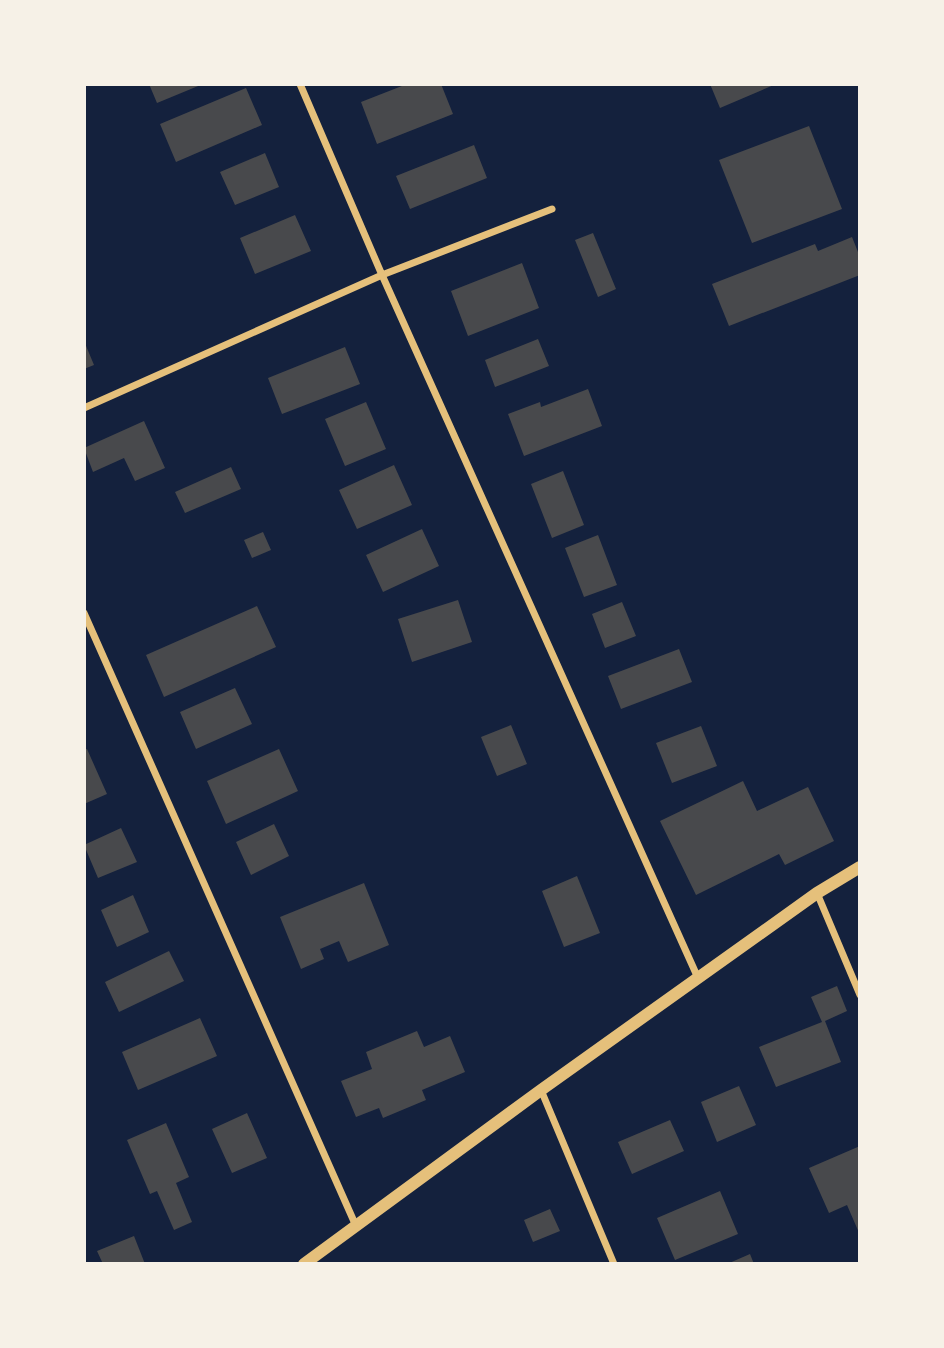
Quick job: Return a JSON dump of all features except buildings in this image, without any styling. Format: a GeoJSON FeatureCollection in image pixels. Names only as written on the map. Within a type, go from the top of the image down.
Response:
{"type":"FeatureCollection","features":[{"type":"Feature","properties":{"kind":"street"},"geometry":{"type":"LineString","coordinates":[[300,84],[382,275],[698,978]]}},
{"type":"Feature","properties":{"kind":"street"},"geometry":{"type":"LineString","coordinates":[[84,408],[382,275],[552,209]]}},
{"type":"Feature","properties":{"kind":"street"},"geometry":{"type":"LineString","coordinates":[[84,613],[356,1226]]}},
{"type":"Feature","properties":{"kind":"street"},"geometry":{"type":"LineString","coordinates":[[304,1264],[541,1090],[817,894],[860,867]]}},
{"type":"Feature","properties":{"kind":"street"},"geometry":{"type":"LineString","coordinates":[[817,894],[860,995]]}},
{"type":"Feature","properties":{"kind":"street"},"geometry":{"type":"LineString","coordinates":[[541,1090],[614,1264]]}}]}
